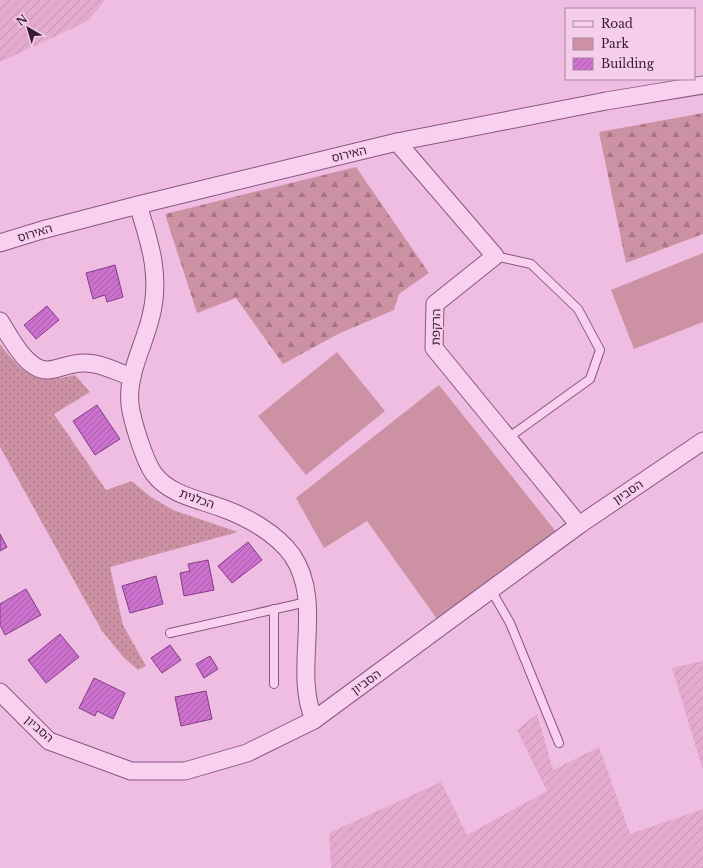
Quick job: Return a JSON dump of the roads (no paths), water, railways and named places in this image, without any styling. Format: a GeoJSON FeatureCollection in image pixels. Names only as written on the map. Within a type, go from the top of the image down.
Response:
{"type":"FeatureCollection","features":[{"type":"Feature","properties":{"kind":"street","name":"האירוס"},"geometry":{"type":"LineString","coordinates":[[0,243],[42,230],[138,205],[397,142],[606,101],[703,85]]}},
{"type":"Feature","properties":{"kind":"street"},"geometry":{"type":"LineString","coordinates":[[397,142],[495,256]]}},
{"type":"Feature","properties":{"kind":"street","name":"הכלנית"},"geometry":{"type":"LineString","coordinates":[[138,205],[149,241],[154,265],[155,284],[151,317],[132,377],[129,398],[130,410],[146,460],[154,474],[167,486],[178,493],[239,514],[280,541],[291,555],[299,568],[304,584],[307,602],[306,680],[309,702],[314,720]]}},
{"type":"Feature","properties":{"kind":"street","name":"הרקפת"},"geometry":{"type":"LineString","coordinates":[[495,256],[435,304],[434,348],[579,525]]}},
{"type":"Feature","properties":{"kind":"street"},"geometry":{"type":"LineString","coordinates":[[0,321],[20,353],[40,369],[56,369],[75,363],[85,363],[95,364],[132,377]]}},
{"type":"Feature","properties":{"kind":"street","name":"הסביון"},"geometry":{"type":"LineString","coordinates":[[0,692],[49,741],[131,771],[185,771],[247,753],[314,720],[579,525],[703,441]]}},
{"type":"Feature","properties":{"kind":"lane"},"geometry":{"type":"LineString","coordinates":[[495,256],[531,264],[578,309],[600,350],[590,379],[508,438]]}},
{"type":"Feature","properties":{"kind":"lane"},"geometry":{"type":"LineString","coordinates":[[491,590],[510,623],[559,743]]}},
{"type":"Feature","properties":{"kind":"lane"},"geometry":{"type":"LineString","coordinates":[[170,633],[307,602]]}},
{"type":"Feature","properties":{"kind":"lane"},"geometry":{"type":"LineString","coordinates":[[274,609],[274,684]]}}]}
